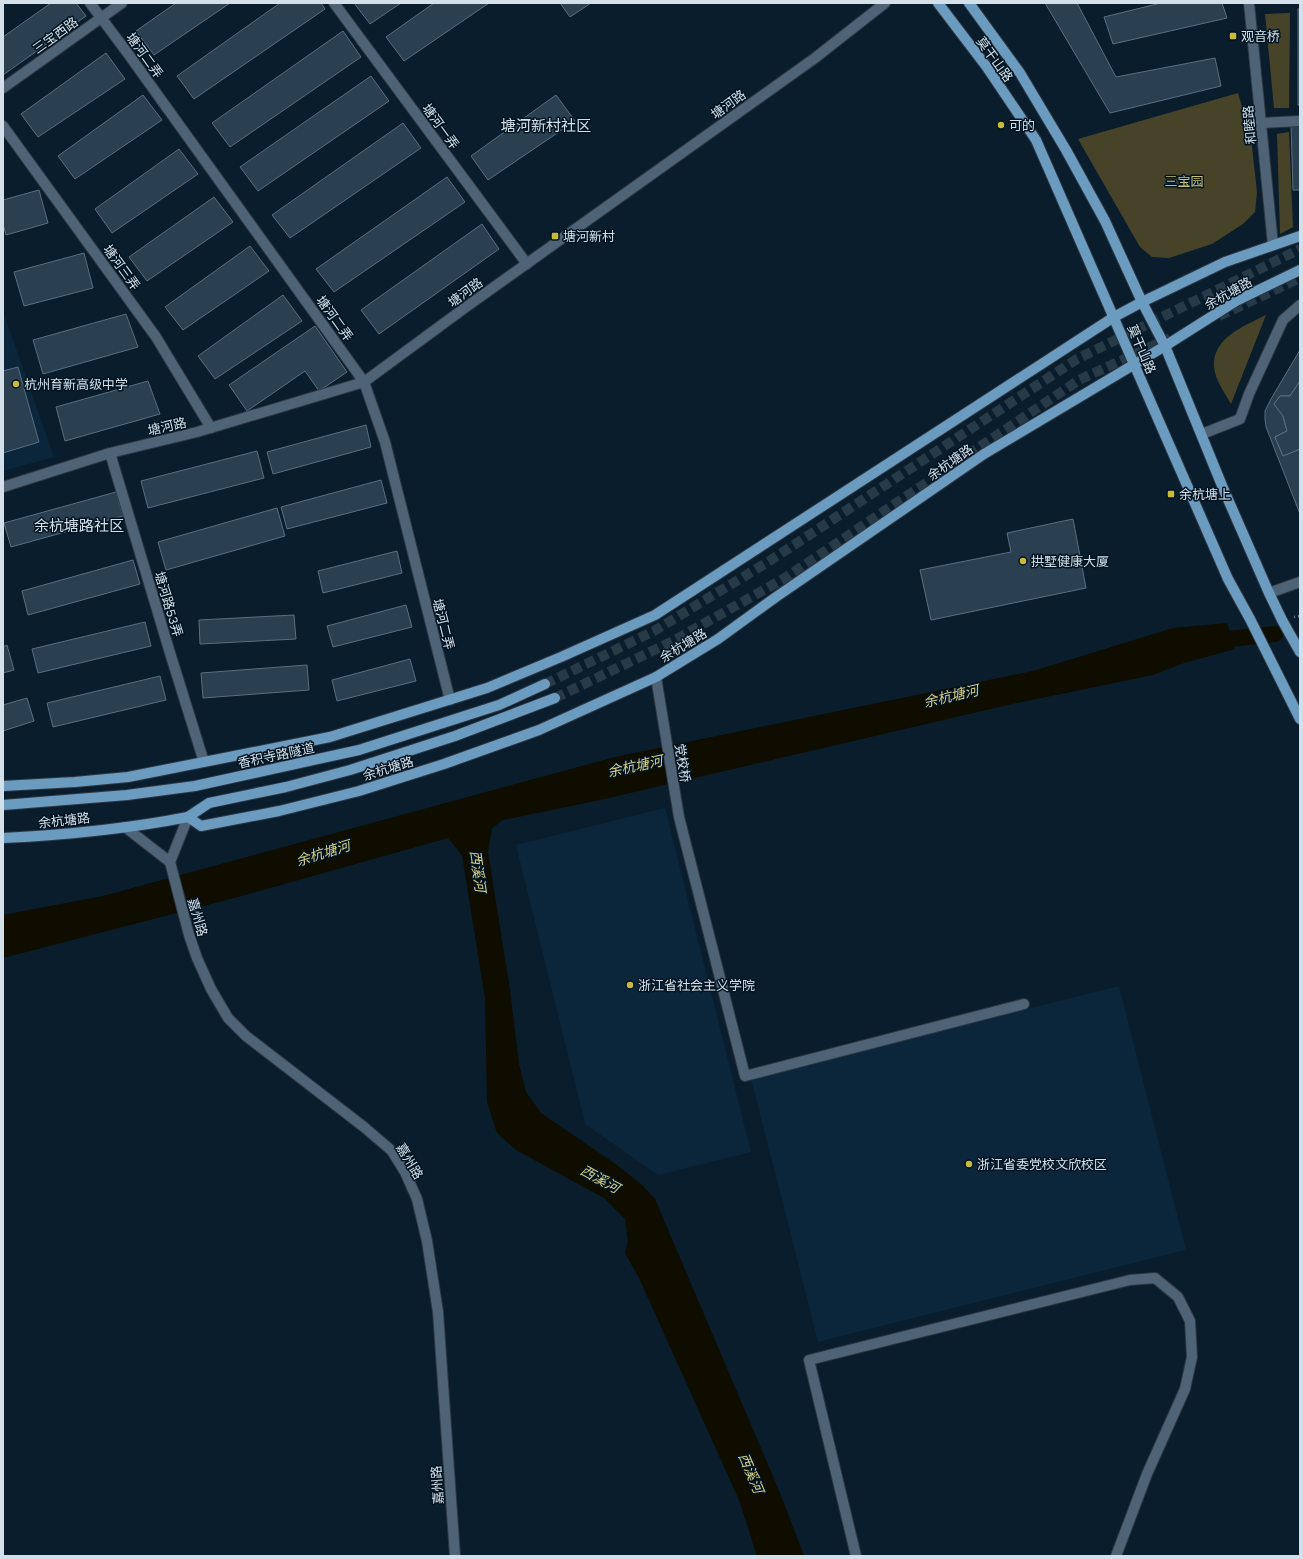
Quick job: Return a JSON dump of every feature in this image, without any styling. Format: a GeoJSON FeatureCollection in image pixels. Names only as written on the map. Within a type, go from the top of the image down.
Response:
{"type":"FeatureCollection","features":[{"type":"Feature","properties":{"kind":"main road","name":"莫干山路"},"geometry":{"type":"LineString","coordinates":[[938,3],[986,66],[1036,140],[1228,579],[1254,626],[1300,719]]}},
{"type":"Feature","properties":{"kind":"main road","name":"莫干山路"},"geometry":{"type":"LineString","coordinates":[[969,3],[1020,73],[1066,150],[1105,221],[1142,302],[1165,346],[1223,488],[1269,592],[1282,620],[1300,652]]}},
{"type":"Feature","properties":{"kind":"main road","name":"余杭塘路"},"geometry":{"type":"LineString","coordinates":[[3,786],[128,777],[330,737],[487,688],[561,657],[655,615],[1114,317],[1225,262],[1300,236]]}},
{"type":"Feature","properties":{"kind":"main road","name":"余杭塘路"},"geometry":{"type":"LineString","coordinates":[[3,838],[45,836],[125,827],[188,817],[201,826],[279,811],[366,788],[444,764],[539,730],[656,677],[718,639],[776,597],[984,454],[1165,346],[1236,301],[1300,270]]}},
{"type":"Feature","properties":{"kind":"main road","name":"香积寺路隧道"},"geometry":{"type":"LineString","coordinates":[[3,805],[127,795],[195,786],[360,750],[499,705],[545,684]]}},
{"type":"Feature","properties":{"kind":"main road"},"geometry":{"type":"LineString","coordinates":[[188,817],[209,803],[286,787],[350,770],[455,736],[555,698]]}},
{"type":"Feature","properties":{"kind":"street","name":"塘河二弄"},"geometry":{"type":"LineString","coordinates":[[90,3],[364,382],[385,442],[450,700]]}},
{"type":"Feature","properties":{"kind":"street","name":"三宝西路"},"geometry":{"type":"LineString","coordinates":[[3,88],[122,3]]}},
{"type":"Feature","properties":{"kind":"street","name":"塘河一弄"},"geometry":{"type":"LineString","coordinates":[[334,3],[527,264]]}},
{"type":"Feature","properties":{"kind":"street","name":"塘河路"},"geometry":{"type":"LineString","coordinates":[[3,487],[110,453],[211,428],[364,382],[815,58],[884,3]]}},
{"type":"Feature","properties":{"kind":"street","name":"和睦路"},"geometry":{"type":"LineString","coordinates":[[1249,3],[1273,245]]}},
{"type":"Feature","properties":{"kind":"street"},"geometry":{"type":"LineString","coordinates":[[1262,123],[1300,121]]}},
{"type":"Feature","properties":{"kind":"street","name":"塘河三弄"},"geometry":{"type":"LineString","coordinates":[[3,126],[156,337],[211,428]]}},
{"type":"Feature","properties":{"kind":"street"},"geometry":{"type":"LineString","coordinates":[[1202,434],[1240,419],[1249,394],[1283,320],[1300,305]]}},
{"type":"Feature","properties":{"kind":"street","name":"塘河路53弄"},"geometry":{"type":"LineString","coordinates":[[110,453],[204,762]]}},
{"type":"Feature","properties":{"kind":"street"},"geometry":{"type":"LineString","coordinates":[[1269,592],[1300,582]]}},
{"type":"Feature","properties":{"kind":"street","name":"党校桥"},"geometry":{"type":"LineString","coordinates":[[656,677],[679,817],[744,1076],[1024,1004]]}},
{"type":"Feature","properties":{"kind":"street"},"geometry":{"type":"LineString","coordinates":[[125,827],[170,862],[188,817]]}},
{"type":"Feature","properties":{"kind":"street","name":"嘉州路"},"geometry":{"type":"LineString","coordinates":[[170,862],[189,935],[197,958],[211,989],[228,1018],[246,1036],[364,1127],[392,1151],[405,1172],[417,1200],[427,1241],[438,1312],[455,1556]]}},
{"type":"Feature","properties":{"kind":"street"},"geometry":{"type":"LineString","coordinates":[[856,1556],[809,1360],[1130,1280],[1156,1278],[1178,1297],[1190,1321],[1192,1357],[1185,1389],[1147,1474],[1116,1556]]}},
{"type":"Feature","properties":{"kind":"shaded area","name":"杭州育新高级中学"},"geometry":{"type":"Polygon","coordinates":[[[3,311],[54,457],[3,471],[3,311]]]}},
{"type":"Feature","properties":{"kind":"shaded area","name":"浙江省社会主义学院"},"geometry":{"type":"Polygon","coordinates":[[[665,808],[751,1152],[658,1175],[585,1124],[516,845],[665,808]]]}},
{"type":"Feature","properties":{"kind":"shaded area","name":"浙江省委党校文欣校区"},"geometry":{"type":"Polygon","coordinates":[[[1119,986],[1186,1250],[818,1342],[751,1078],[1119,986]]]}},
{"type":"Feature","properties":{"kind":"green space"},"geometry":{"type":"Polygon","coordinates":[[[1290,13],[1289,108],[1274,108],[1265,14],[1290,13]]]}},
{"type":"Feature","properties":{"kind":"green space","name":"三宝园"},"geometry":{"type":"Polygon","coordinates":[[[1238,93],[1252,147],[1257,192],[1255,212],[1243,224],[1212,244],[1169,258],[1152,257],[1140,247],[1078,139],[1238,93]]]}},
{"type":"Feature","properties":{"kind":"green space"},"geometry":{"type":"Polygon","coordinates":[[[1289,132],[1293,227],[1280,234],[1277,134],[1289,132]]]}},
{"type":"Feature","properties":{"kind":"green space"},"geometry":{"type":"Polygon","coordinates":[[[1266,315],[1231,404],[1216,377],[1214,367],[1218,348],[1231,334],[1266,315]]]}},
{"type":"Feature","properties":{"kind":"water","name":"西溪河"},"geometry":{"type":"Polygon","coordinates":[[[1227,623],[1235,649],[1184,663],[1153,675],[1012,704],[600,800],[503,820],[492,828],[488,852],[510,990],[519,1064],[526,1092],[541,1113],[614,1163],[641,1184],[655,1199],[780,1493],[804,1556],[757,1556],[739,1500],[639,1278],[625,1253],[628,1242],[625,1219],[604,1198],[516,1150],[497,1133],[487,1102],[485,998],[462,855],[448,838],[238,897],[3,958],[3,915],[103,896],[615,757],[1033,671],[1173,628],[1227,623]]]}},
{"type":"Feature","properties":{"kind":"building"},"geometry":{"type":"Polygon","coordinates":[[[51,3],[76,3],[86,16],[3,75],[3,37],[51,3]]]}},
{"type":"Feature","properties":{"kind":"building"},"geometry":{"type":"Polygon","coordinates":[[[176,3],[230,3],[154,55],[136,31],[176,3]]]}},
{"type":"Feature","properties":{"kind":"building"},"geometry":{"type":"Polygon","coordinates":[[[280,3],[321,3],[325,9],[194,99],[177,76],[280,3]]]}},
{"type":"Feature","properties":{"kind":"building"},"geometry":{"type":"Polygon","coordinates":[[[354,3],[401,3],[370,24],[354,3]]]}},
{"type":"Feature","properties":{"kind":"building"},"geometry":{"type":"Polygon","coordinates":[[[434,3],[489,3],[404,61],[386,37],[434,3]]]}},
{"type":"Feature","properties":{"kind":"building"},"geometry":{"type":"Polygon","coordinates":[[[560,3],[591,3],[570,17],[560,3]]]}},
{"type":"Feature","properties":{"kind":"building"},"geometry":{"type":"Polygon","coordinates":[[[1045,3],[1077,3],[1116,77],[1215,58],[1221,86],[1110,113],[1045,3]]]}},
{"type":"Feature","properties":{"kind":"building"},"geometry":{"type":"Polygon","coordinates":[[[1161,3],[1222,3],[1227,18],[1113,44],[1104,17],[1161,3]]]}},
{"type":"Feature","properties":{"kind":"building"},"geometry":{"type":"Polygon","coordinates":[[[1298,9],[1300,9],[1300,105],[1298,105],[1298,9]]]}},
{"type":"Feature","properties":{"kind":"building"},"geometry":{"type":"Polygon","coordinates":[[[343,31],[361,57],[230,147],[212,123],[343,31]]]}},
{"type":"Feature","properties":{"kind":"building"},"geometry":{"type":"Polygon","coordinates":[[[106,53],[125,79],[38,137],[21,114],[106,53]]]}},
{"type":"Feature","properties":{"kind":"building"},"geometry":{"type":"Polygon","coordinates":[[[371,76],[389,101],[258,191],[240,167],[371,76]]]}},
{"type":"Feature","properties":{"kind":"building"},"geometry":{"type":"Polygon","coordinates":[[[143,95],[162,120],[75,179],[58,156],[143,95]]]}},
{"type":"Feature","properties":{"kind":"building"},"geometry":{"type":"Polygon","coordinates":[[[556,95],[575,121],[488,180],[471,156],[556,95]]]}},
{"type":"Feature","properties":{"kind":"building"},"geometry":{"type":"Polygon","coordinates":[[[1300,122],[1300,190],[1293,190],[1291,123],[1300,122]]]}},
{"type":"Feature","properties":{"kind":"building"},"geometry":{"type":"Polygon","coordinates":[[[403,123],[421,148],[290,238],[272,215],[403,123]]]}},
{"type":"Feature","properties":{"kind":"building"},"geometry":{"type":"Polygon","coordinates":[[[179,149],[198,174],[112,233],[95,209],[179,149]]]}},
{"type":"Feature","properties":{"kind":"building"},"geometry":{"type":"Polygon","coordinates":[[[447,177],[465,202],[334,292],[316,269],[447,177]]]}},
{"type":"Feature","properties":{"kind":"building"},"geometry":{"type":"Polygon","coordinates":[[[39,190],[48,223],[6,235],[3,224],[3,200],[39,190]]]}},
{"type":"Feature","properties":{"kind":"building"},"geometry":{"type":"Polygon","coordinates":[[[214,197],[233,222],[147,281],[129,257],[214,197]]]}},
{"type":"Feature","properties":{"kind":"building"},"geometry":{"type":"Polygon","coordinates":[[[482,224],[499,249],[379,334],[361,310],[482,224]]]}},
{"type":"Feature","properties":{"kind":"building"},"geometry":{"type":"Polygon","coordinates":[[[250,246],[269,271],[183,330],[165,307],[250,246]]]}},
{"type":"Feature","properties":{"kind":"building"},"geometry":{"type":"Polygon","coordinates":[[[84,253],[93,288],[24,306],[14,272],[84,253]]]}},
{"type":"Feature","properties":{"kind":"building"},"geometry":{"type":"Polygon","coordinates":[[[283,295],[302,321],[215,379],[198,356],[283,295]]]}},
{"type":"Feature","properties":{"kind":"building"},"geometry":{"type":"Polygon","coordinates":[[[126,314],[138,347],[43,374],[33,340],[126,314]]]}},
{"type":"Feature","properties":{"kind":"building"},"geometry":{"type":"Polygon","coordinates":[[[315,326],[347,372],[319,391],[305,371],[247,411],[229,385],[315,326]]]}},
{"type":"Feature","properties":{"kind":"building"},"geometry":{"type":"Polygon","coordinates":[[[1300,350],[1300,381],[1290,396],[1280,396],[1274,404],[1283,416],[1287,431],[1275,437],[1283,456],[1300,449],[1300,514],[1266,427],[1265,411],[1300,350]]]}},
{"type":"Feature","properties":{"kind":"building"},"geometry":{"type":"Polygon","coordinates":[[[18,367],[39,442],[3,453],[3,371],[18,367]]]}},
{"type":"Feature","properties":{"kind":"building"},"geometry":{"type":"Polygon","coordinates":[[[148,381],[160,414],[65,441],[56,407],[148,381]]]}},
{"type":"Feature","properties":{"kind":"building"},"geometry":{"type":"Polygon","coordinates":[[[1300,381],[1300,449],[1283,456],[1275,437],[1287,431],[1283,416],[1274,404],[1280,396],[1290,396],[1300,381]]]}},
{"type":"Feature","properties":{"kind":"building"},"geometry":{"type":"Polygon","coordinates":[[[366,425],[371,447],[273,474],[267,452],[366,425]]]}},
{"type":"Feature","properties":{"kind":"building"},"geometry":{"type":"Polygon","coordinates":[[[257,451],[264,478],[148,508],[141,481],[257,451]]]}},
{"type":"Feature","properties":{"kind":"building"},"geometry":{"type":"Polygon","coordinates":[[[381,480],[387,503],[287,529],[281,507],[381,480]]]}},
{"type":"Feature","properties":{"kind":"building"},"geometry":{"type":"Polygon","coordinates":[[[116,492],[123,516],[11,547],[4,523],[116,492]]]}},
{"type":"Feature","properties":{"kind":"building"},"geometry":{"type":"Polygon","coordinates":[[[277,508],[285,536],[166,570],[158,542],[277,508]]]}},
{"type":"Feature","properties":{"kind":"building","name":"拱墅健康大厦"},"geometry":{"type":"Polygon","coordinates":[[[1073,519],[1086,588],[931,620],[920,570],[1011,552],[1007,533],[1073,519]]]}},
{"type":"Feature","properties":{"kind":"building"},"geometry":{"type":"Polygon","coordinates":[[[397,551],[402,573],[323,593],[318,571],[397,551]]]}},
{"type":"Feature","properties":{"kind":"building"},"geometry":{"type":"Polygon","coordinates":[[[133,560],[140,584],[28,615],[22,591],[133,560]]]}},
{"type":"Feature","properties":{"kind":"building"},"geometry":{"type":"Polygon","coordinates":[[[406,605],[412,627],[333,647],[327,626],[406,605]]]}},
{"type":"Feature","properties":{"kind":"building"},"geometry":{"type":"Polygon","coordinates":[[[294,615],[296,639],[200,644],[199,620],[294,615]]]}},
{"type":"Feature","properties":{"kind":"building"},"geometry":{"type":"Polygon","coordinates":[[[145,622],[151,646],[38,673],[32,649],[145,622]]]}},
{"type":"Feature","properties":{"kind":"building"},"geometry":{"type":"Polygon","coordinates":[[[7,645],[14,670],[3,673],[3,647],[7,645]]]}},
{"type":"Feature","properties":{"kind":"building"},"geometry":{"type":"Polygon","coordinates":[[[410,659],[416,681],[337,701],[332,680],[410,659]]]}},
{"type":"Feature","properties":{"kind":"building"},"geometry":{"type":"Polygon","coordinates":[[[307,665],[309,690],[203,698],[201,673],[307,665]]]}},
{"type":"Feature","properties":{"kind":"building"},"geometry":{"type":"Polygon","coordinates":[[[160,676],[166,700],[53,727],[47,703],[160,676]]]}},
{"type":"Feature","properties":{"kind":"building"},"geometry":{"type":"Polygon","coordinates":[[[27,698],[34,721],[3,731],[3,705],[27,698]]]}},
{"type":"Feature","properties":{"kind":"waterway","name":"余杭塘河"},"geometry":{"type":"LineString","coordinates":[[1211,641],[1275,634]]}},
{"type":"Feature","properties":{"kind":"tunnel"},"geometry":{"type":"LineString","coordinates":[[545,684],[654,631],[771,560],[1077,359],[1300,249]]}},
{"type":"Feature","properties":{"kind":"tunnel"},"geometry":{"type":"LineString","coordinates":[[1219,316],[1300,278]]}},
{"type":"Feature","properties":{"kind":"tunnel"},"geometry":{"type":"LineString","coordinates":[[555,698],[673,641],[785,578],[1079,380],[1170,338]]}},
{"type":"Feature","properties":{"kind":"place","name":"观音桥"},"geometry":{"type":"Point","coordinates":[1233,36]}},
{"type":"Feature","properties":{"kind":"place","name":"可的"},"geometry":{"type":"Point","coordinates":[1001,125]}},
{"type":"Feature","properties":{"kind":"place","name":"塘河新村"},"geometry":{"type":"Point","coordinates":[555,236]}},
{"type":"Feature","properties":{"kind":"place","name":"杭州育新高级中学"},"geometry":{"type":"Point","coordinates":[16,384]}},
{"type":"Feature","properties":{"kind":"place","name":"余杭塘上"},"geometry":{"type":"Point","coordinates":[1171,494]}},
{"type":"Feature","properties":{"kind":"place","name":"拱墅健康大厦"},"geometry":{"type":"Point","coordinates":[1023,561]}},
{"type":"Feature","properties":{"kind":"place","name":"浙江省社会主义学院"},"geometry":{"type":"Point","coordinates":[630,985]}},
{"type":"Feature","properties":{"kind":"place","name":"浙江省委党校文欣校区"},"geometry":{"type":"Point","coordinates":[969,1164]}},
{"type":"Feature","properties":{"kind":"district","name":"塘河新村社区"},"geometry":{"type":"Point","coordinates":[546,126]}},
{"type":"Feature","properties":{"kind":"district","name":"余杭塘路社区"},"geometry":{"type":"Point","coordinates":[79,526]}}]}
